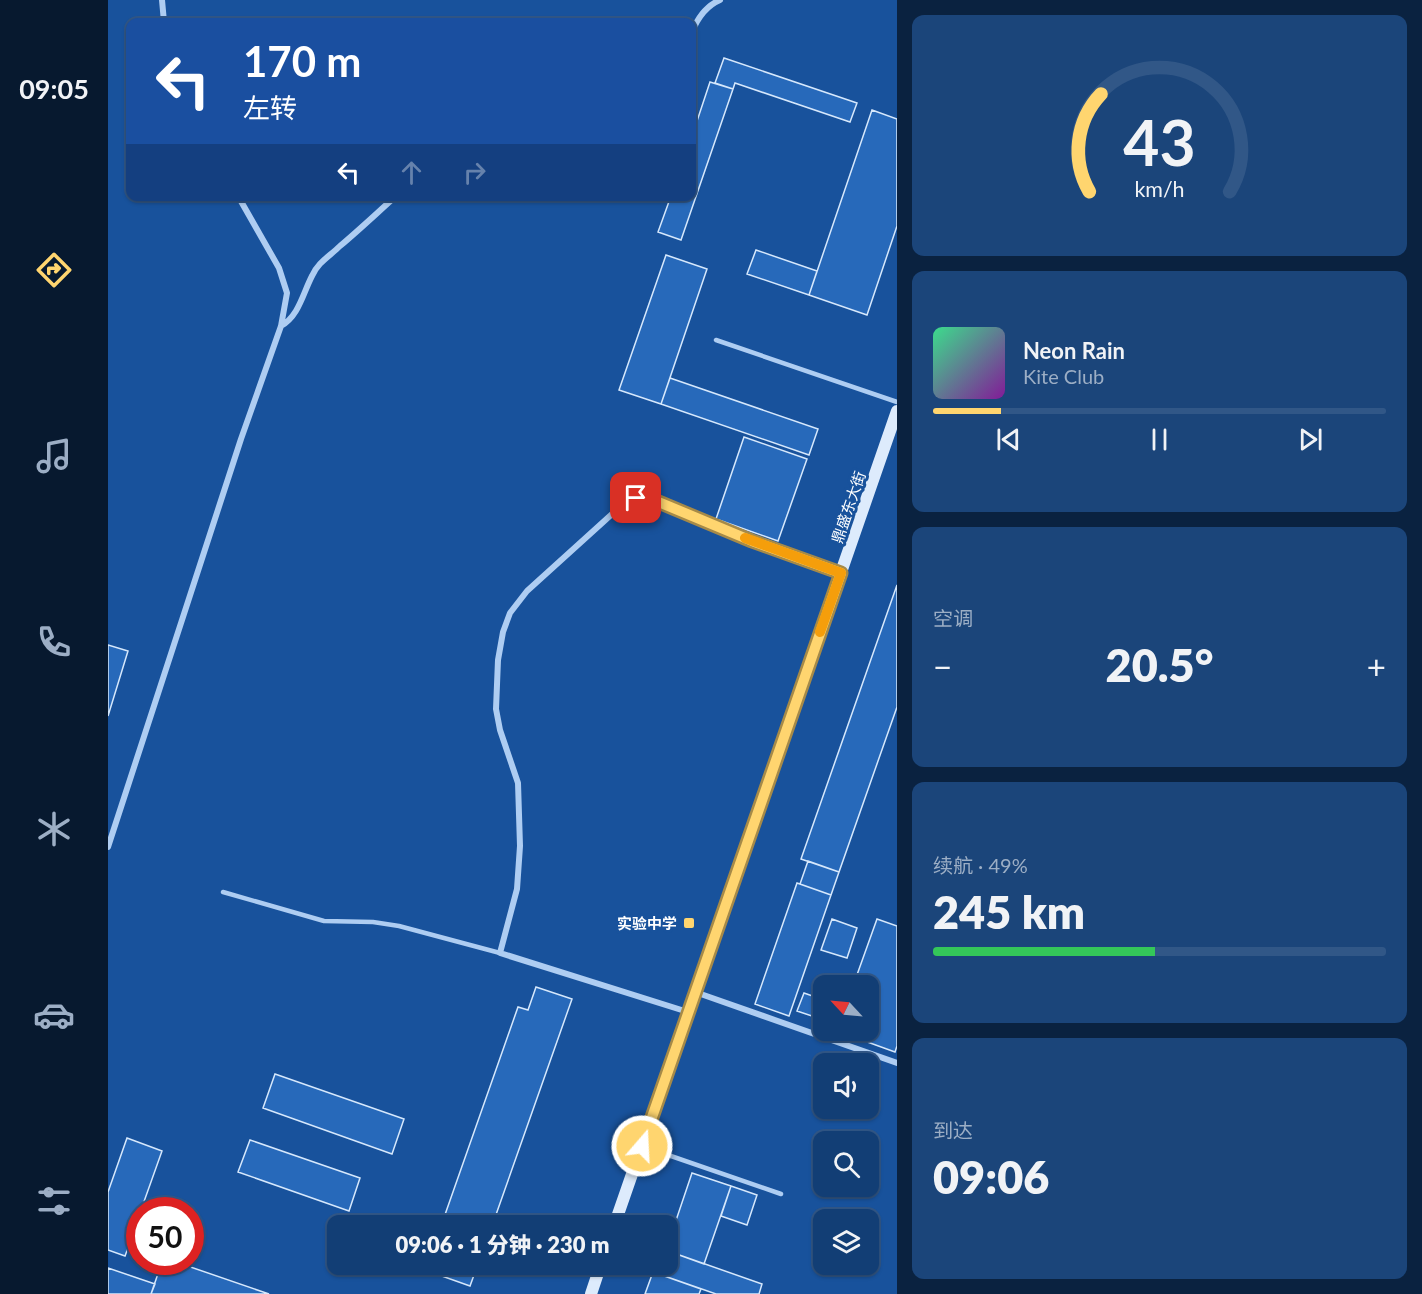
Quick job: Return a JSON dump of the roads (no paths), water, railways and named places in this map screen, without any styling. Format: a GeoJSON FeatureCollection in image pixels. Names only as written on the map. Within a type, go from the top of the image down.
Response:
{"type":"FeatureCollection","features":[{"type":"Feature","properties":{"kind":"main road","name":"鼎盛东大街"},"geometry":{"type":"LineString","coordinates":[[618,1215],[897,411]]}},
{"type":"Feature","properties":{"kind":"main road"},"geometry":{"type":"LineString","coordinates":[[591,1294],[597,1275]]}},
{"type":"Feature","properties":{"kind":"street"},"geometry":{"type":"LineString","coordinates":[[162,0],[164,18]]}},
{"type":"Feature","properties":{"kind":"street"},"geometry":{"type":"LineString","coordinates":[[696,24],[700,15],[712,3],[720,0]]}},
{"type":"Feature","properties":{"kind":"street"},"geometry":{"type":"LineString","coordinates":[[108,847],[241,439],[281,326],[287,293],[279,268],[241,201]]}},
{"type":"Feature","properties":{"kind":"street"},"geometry":{"type":"LineString","coordinates":[[281,326],[287,323],[299,306],[312,274],[320,263],[390,201]]}},
{"type":"Feature","properties":{"kind":"street"},"geometry":{"type":"LineString","coordinates":[[688,1012],[500,953],[517,889],[520,846],[518,783],[500,730],[496,709],[498,660],[503,632],[510,613],[527,591],[622,505],[636,498],[649,498],[752,541],[841,573]]}},
{"type":"Feature","properties":{"kind":"street"},"geometry":{"type":"LineString","coordinates":[[695,992],[897,1063]]}},
{"type":"Feature","properties":{"kind":"lane"},"geometry":{"type":"LineString","coordinates":[[716,340],[897,402]]}},
{"type":"Feature","properties":{"kind":"lane"},"geometry":{"type":"LineString","coordinates":[[223,892],[324,921],[373,922],[399,926],[500,953]]}},
{"type":"Feature","properties":{"kind":"lane"},"geometry":{"type":"LineString","coordinates":[[642,1146],[781,1194]]}},
{"type":"Feature","properties":{"kind":"place","name":"实验中学"},"geometry":{"type":"Point","coordinates":[689,923]}}]}
